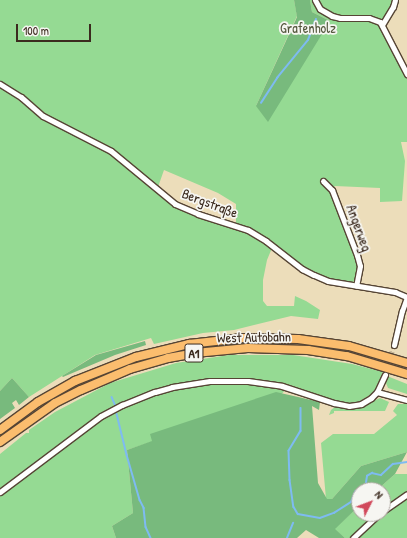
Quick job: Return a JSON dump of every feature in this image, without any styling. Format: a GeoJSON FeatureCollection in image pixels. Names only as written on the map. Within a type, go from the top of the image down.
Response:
{"type":"FeatureCollection","features":[{"type":"Feature","properties":{"kind":"highway","name":"West Autobahn"},"geometry":{"type":"LineString","coordinates":[[0,430],[38,402],[75,381],[136,357],[189,344],[243,338],[298,339],[349,346],[407,363]]}},
{"type":"Feature","properties":{"kind":"highway","name":"West Autobahn"},"geometry":{"type":"LineString","coordinates":[[0,442],[50,406],[81,390],[130,369],[195,353],[248,348],[308,350],[354,358],[407,374]]}},
{"type":"Feature","properties":{"kind":"street"},"geometry":{"type":"LineString","coordinates":[[315,0],[320,9],[332,16],[340,18],[369,18],[382,24],[407,74]]}},
{"type":"Feature","properties":{"kind":"street"},"geometry":{"type":"LineString","coordinates":[[382,24],[393,7],[395,0]]}},
{"type":"Feature","properties":{"kind":"street","name":"Bergstraße"},"geometry":{"type":"LineString","coordinates":[[0,84],[21,97],[43,116],[111,151],[175,204],[198,214],[248,230],[266,241],[302,269],[328,281],[395,292],[407,297]]}},
{"type":"Feature","properties":{"kind":"street","name":"Angerweg"},"geometry":{"type":"LineString","coordinates":[[323,182],[332,190],[357,255],[360,266],[356,286]]}},
{"type":"Feature","properties":{"kind":"street"},"geometry":{"type":"LineString","coordinates":[[394,346],[402,311],[407,297]]}},
{"type":"Feature","properties":{"kind":"street"},"geometry":{"type":"LineString","coordinates":[[0,492],[101,416],[135,399],[172,387],[210,381],[248,381],[282,386],[334,403],[349,406],[366,402],[377,392],[385,375]]}},
{"type":"Feature","properties":{"kind":"street"},"geometry":{"type":"LineString","coordinates":[[377,392],[407,400]]}},
{"type":"Feature","properties":{"kind":"street"},"geometry":{"type":"LineString","coordinates":[[391,505],[407,494]]}},
{"type":"Feature","properties":{"kind":"street"},"geometry":{"type":"LineString","coordinates":[[353,538],[370,522]]}},
{"type":"Feature","properties":{"kind":"green space"},"geometry":{"type":"Polygon","coordinates":[[[0,0],[294,0],[297,16],[256,106],[330,21],[312,12],[310,0],[393,0],[383,31],[407,79],[407,142],[401,142],[405,161],[402,201],[380,202],[380,188],[335,186],[330,192],[351,242],[358,267],[355,280],[352,283],[327,278],[307,269],[262,235],[236,224],[236,204],[218,193],[164,170],[158,187],[119,154],[62,126],[0,81],[0,0]]]}},
{"type":"Feature","properties":{"kind":"green space","name":"Grafenholz"},"geometry":{"type":"Polygon","coordinates":[[[294,0],[310,0],[312,12],[330,21],[268,122],[256,106],[297,17],[294,0]]]}},
{"type":"Feature","properties":{"kind":"green space"},"geometry":{"type":"Polygon","coordinates":[[[0,86],[47,122],[117,157],[173,205],[189,213],[252,234],[272,248],[267,260],[263,280],[263,301],[267,306],[294,306],[295,296],[320,310],[318,319],[291,316],[234,330],[203,333],[154,344],[151,338],[95,355],[29,397],[12,378],[0,391],[0,86]]]}},
{"type":"Feature","properties":{"kind":"green space"},"geometry":{"type":"Polygon","coordinates":[[[145,341],[146,345],[115,355],[63,377],[62,376],[96,355],[145,341]]]}},
{"type":"Feature","properties":{"kind":"green space"},"geometry":{"type":"Polygon","coordinates":[[[229,355],[293,355],[352,364],[383,372],[375,390],[357,403],[344,403],[290,385],[276,400],[127,450],[133,513],[112,526],[116,538],[0,538],[0,454],[26,433],[29,433],[29,430],[55,412],[110,383],[176,363],[229,355]]]}},
{"type":"Feature","properties":{"kind":"green space"},"geometry":{"type":"Polygon","coordinates":[[[387,376],[407,384],[407,394],[388,388],[386,383],[387,376]]]}},
{"type":"Feature","properties":{"kind":"green space"},"geometry":{"type":"Polygon","coordinates":[[[12,378],[29,397],[19,405],[16,400],[12,403],[15,408],[0,419],[0,391],[12,378]]]}},
{"type":"Feature","properties":{"kind":"green space"},"geometry":{"type":"Polygon","coordinates":[[[276,392],[320,402],[319,410],[312,406],[318,483],[327,499],[332,499],[361,466],[407,452],[395,474],[386,482],[351,482],[351,514],[335,529],[345,538],[319,538],[306,530],[297,538],[116,538],[112,526],[133,513],[127,450],[152,441],[150,434],[276,392]]]}},
{"type":"Feature","properties":{"kind":"green space"},"geometry":{"type":"Polygon","coordinates":[[[380,398],[389,402],[385,411],[334,411],[334,413],[329,415],[331,410],[335,407],[357,408],[380,398]]]}},
{"type":"Feature","properties":{"kind":"green space"},"geometry":{"type":"Polygon","coordinates":[[[398,404],[407,404],[407,452],[361,466],[332,499],[326,499],[321,443],[333,434],[374,434],[397,415],[393,411],[398,404]]]}},
{"type":"Feature","properties":{"kind":"green space"},"geometry":{"type":"Polygon","coordinates":[[[395,474],[407,474],[407,538],[345,538],[334,529],[351,513],[351,522],[391,522],[391,482],[386,482],[395,474]]]}},
{"type":"Feature","properties":{"kind":"waterway"},"geometry":{"type":"LineString","coordinates":[[261,103],[277,78],[308,40],[316,19]]}},
{"type":"Feature","properties":{"kind":"waterway"},"geometry":{"type":"LineString","coordinates":[[112,397],[115,404]]}},
{"type":"Feature","properties":{"kind":"waterway"},"geometry":{"type":"LineString","coordinates":[[301,408],[301,431],[289,451],[290,480],[294,507],[298,514],[320,518],[334,513],[351,502]]}},
{"type":"Feature","properties":{"kind":"waterway"},"geometry":{"type":"LineString","coordinates":[[117,414],[127,455],[140,500],[144,508],[146,527],[151,538]]}},
{"type":"Feature","properties":{"kind":"waterway"},"geometry":{"type":"LineString","coordinates":[[366,482],[367,476],[372,473],[381,475],[393,464],[407,462]]}},
{"type":"Feature","properties":{"kind":"waterway"},"geometry":{"type":"LineString","coordinates":[[287,538],[293,523]]}},
{"type":"Feature","properties":{"kind":"tunnel"},"geometry":{"type":"LineString","coordinates":[[386,370],[394,345]]}}]}
